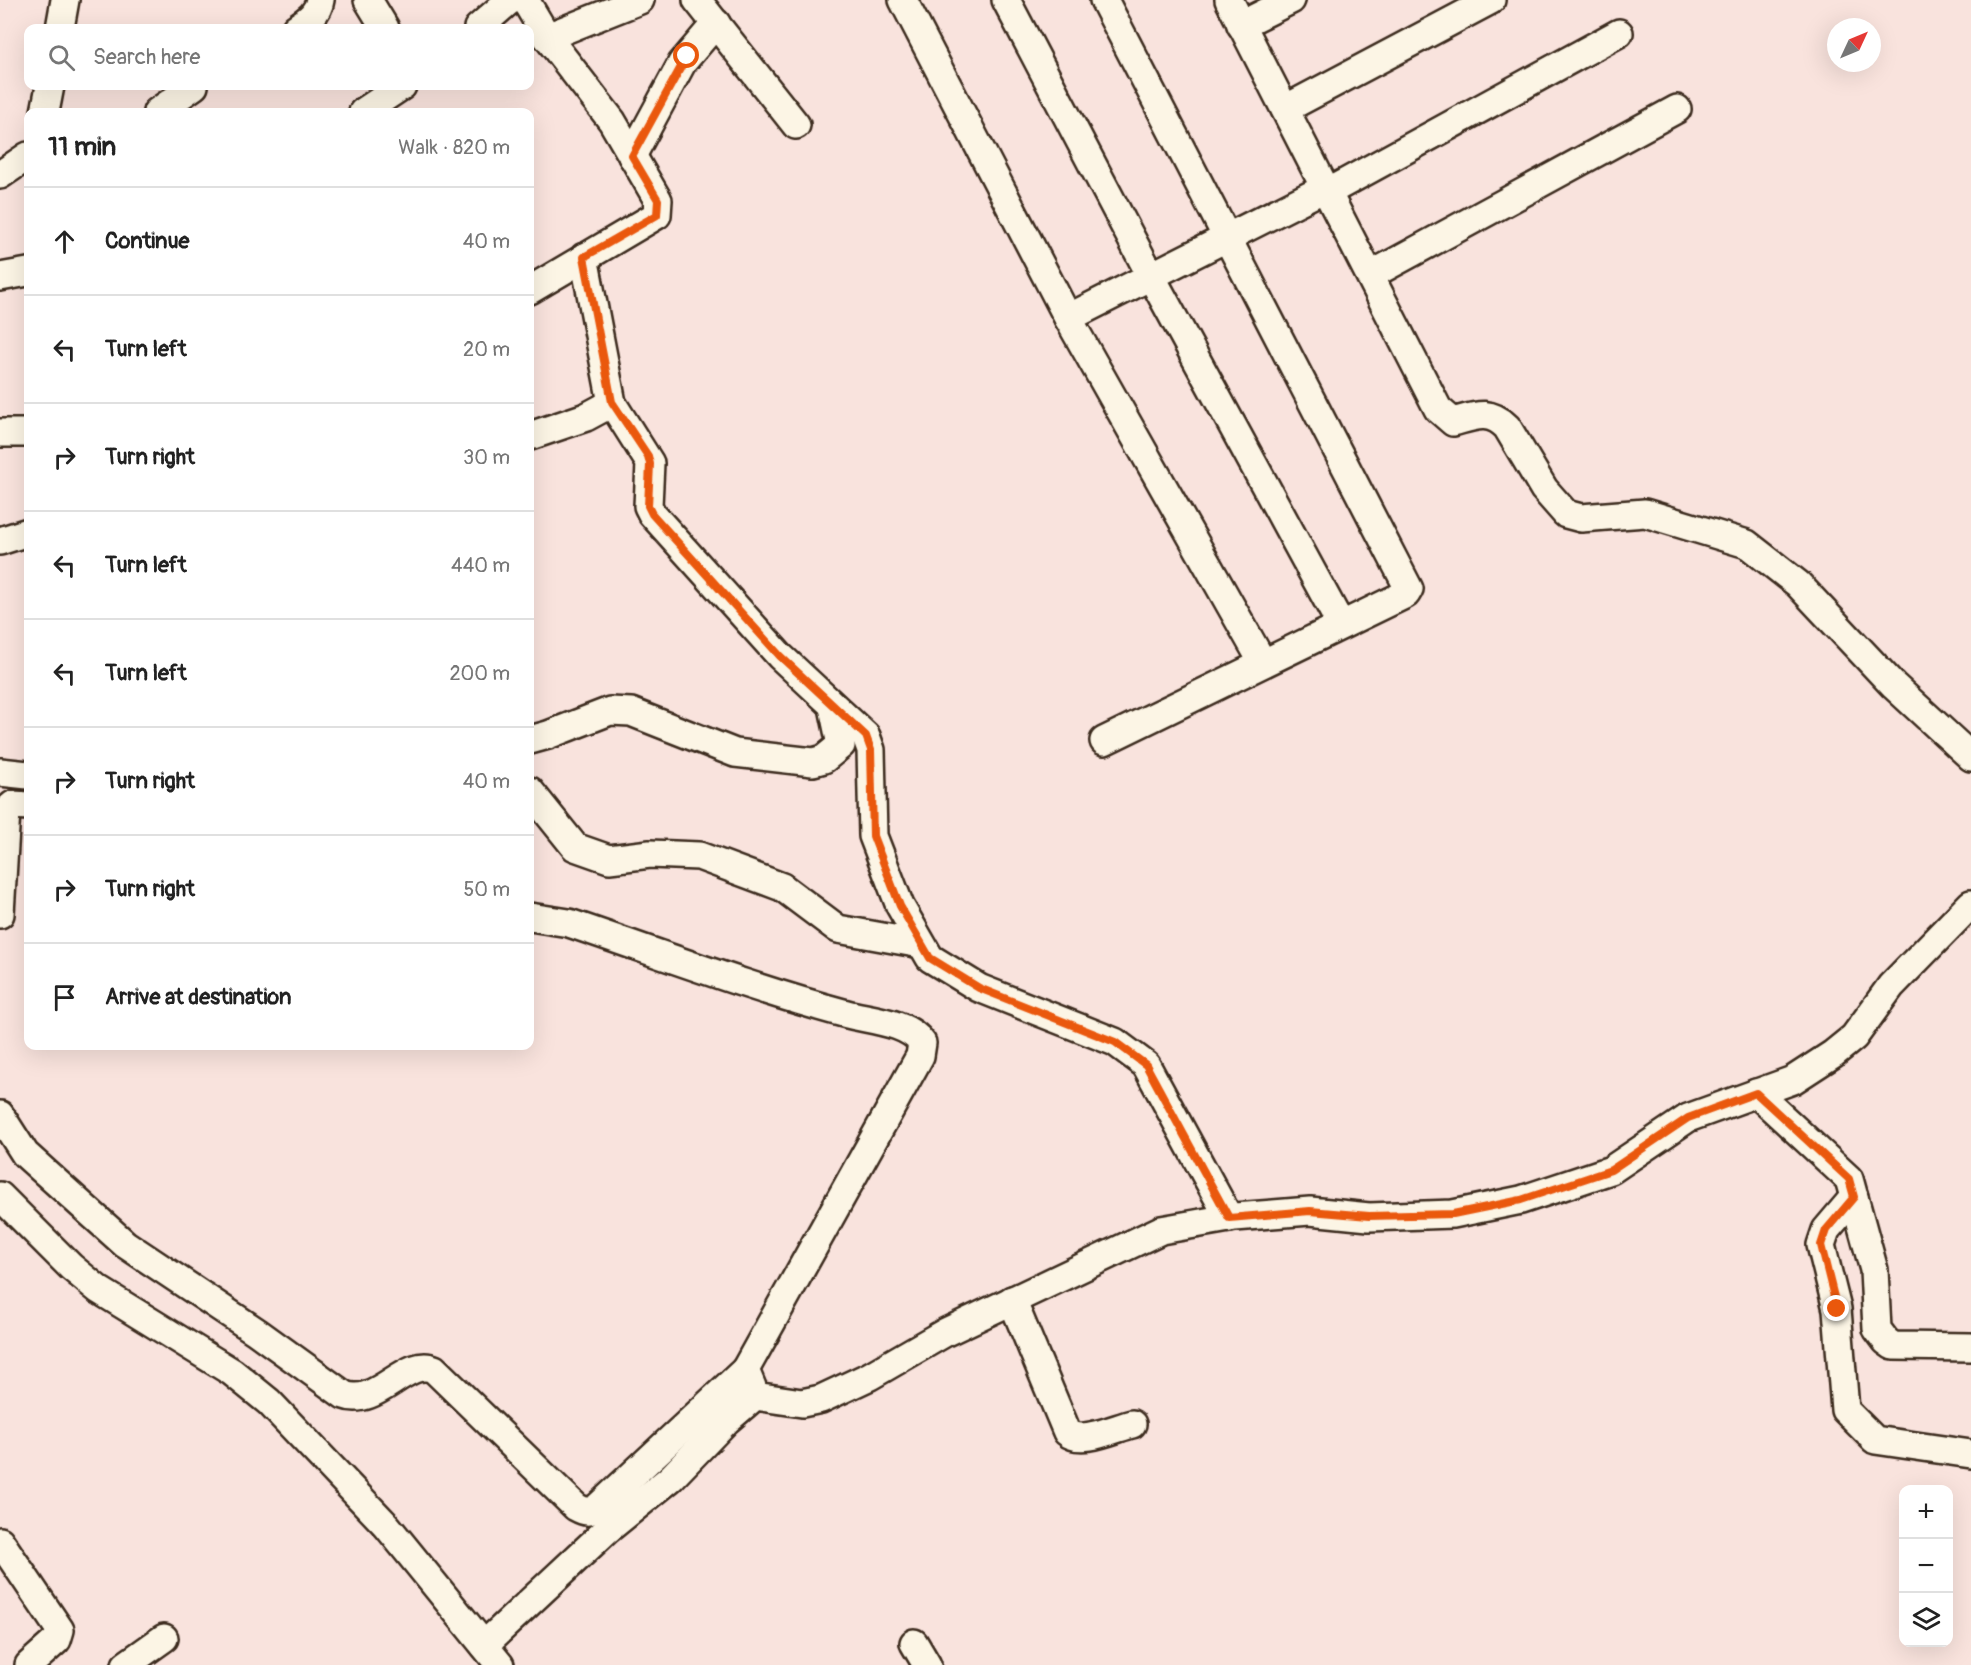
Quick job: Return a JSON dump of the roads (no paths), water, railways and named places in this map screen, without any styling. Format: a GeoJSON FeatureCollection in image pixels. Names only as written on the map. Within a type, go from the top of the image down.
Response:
{"type":"FeatureCollection","features":[{"type":"Feature","properties":{"kind":"street"},"geometry":{"type":"LineString","coordinates":[[61,24],[65,0]]}},
{"type":"Feature","properties":{"kind":"street"},"geometry":{"type":"LineString","coordinates":[[302,24],[319,8],[320,0]]}},
{"type":"Feature","properties":{"kind":"street"},"geometry":{"type":"LineString","coordinates":[[368,0],[383,24]]}},
{"type":"Feature","properties":{"kind":"street"},"geometry":{"type":"LineString","coordinates":[[483,24],[510,0]]}},
{"type":"Feature","properties":{"kind":"street"},"geometry":{"type":"LineString","coordinates":[[525,0],[547,37],[612,121],[658,200],[657,215],[534,288]]}},
{"type":"Feature","properties":{"kind":"street"},"geometry":{"type":"LineString","coordinates":[[547,37],[640,0]]}},
{"type":"Feature","properties":{"kind":"street"},"geometry":{"type":"LineString","coordinates":[[697,0],[796,124]]}},
{"type":"Feature","properties":{"kind":"street"},"geometry":{"type":"LineString","coordinates":[[903,0],[1068,318],[1263,663]]}},
{"type":"Feature","properties":{"kind":"street"},"geometry":{"type":"LineString","coordinates":[[1006,0],[1150,276],[1341,625]]}},
{"type":"Feature","properties":{"kind":"street"},"geometry":{"type":"LineString","coordinates":[[1104,0],[1230,237],[1410,588],[1406,594],[1104,741]]}},
{"type":"Feature","properties":{"kind":"street"},"geometry":{"type":"LineString","coordinates":[[1229,0],[1438,409],[1445,417],[1454,422],[1484,413],[1498,418],[1507,427],[1544,489],[1566,514],[1581,518],[1645,513],[1747,544],[1798,584],[1893,685],[1971,757]]}},
{"type":"Feature","properties":{"kind":"street"},"geometry":{"type":"LineString","coordinates":[[1242,25],[1291,0]]}},
{"type":"Feature","properties":{"kind":"street"},"geometry":{"type":"LineString","coordinates":[[1285,109],[1491,0]]}},
{"type":"Feature","properties":{"kind":"street"},"geometry":{"type":"LineString","coordinates":[[632,156],[682,63],[716,23]]}},
{"type":"Feature","properties":{"kind":"street"},"geometry":{"type":"LineString","coordinates":[[1068,318],[1326,190],[1619,33]]}},
{"type":"Feature","properties":{"kind":"street"},"geometry":{"type":"LineString","coordinates":[[46,108],[49,90]]}},
{"type":"Feature","properties":{"kind":"street"},"geometry":{"type":"LineString","coordinates":[[163,108],[188,90]]}},
{"type":"Feature","properties":{"kind":"street"},"geometry":{"type":"LineString","coordinates":[[373,108],[397,90]]}},
{"type":"Feature","properties":{"kind":"street"},"geometry":{"type":"LineString","coordinates":[[1371,275],[1677,109]]}},
{"type":"Feature","properties":{"kind":"street"},"geometry":{"type":"LineString","coordinates":[[0,175],[24,159]]}},
{"type":"Feature","properties":{"kind":"street"},"geometry":{"type":"LineString","coordinates":[[584,257],[612,402],[648,456],[648,506],[652,514],[780,656],[866,736],[870,743],[873,836],[900,906],[921,944],[934,962],[971,984],[1115,1042],[1146,1065],[1229,1218]]}},
{"type":"Feature","properties":{"kind":"street"},"geometry":{"type":"LineString","coordinates":[[0,277],[24,273]]}},
{"type":"Feature","properties":{"kind":"street"},"geometry":{"type":"LineString","coordinates":[[534,435],[586,417],[612,402]]}},
{"type":"Feature","properties":{"kind":"street"},"geometry":{"type":"LineString","coordinates":[[0,433],[24,433]]}},
{"type":"Feature","properties":{"kind":"street"},"geometry":{"type":"LineString","coordinates":[[0,540],[24,533]]}},
{"type":"Feature","properties":{"kind":"street"},"geometry":{"type":"LineString","coordinates":[[534,739],[610,711],[619,710],[631,712],[735,753],[813,762],[824,759],[840,745],[833,707]]}},
{"type":"Feature","properties":{"kind":"street"},"geometry":{"type":"LineString","coordinates":[[0,772],[24,775]]}},
{"type":"Feature","properties":{"kind":"street"},"geometry":{"type":"LineString","coordinates":[[534,796],[575,847],[609,859],[650,854],[699,856],[778,885],[838,929],[921,944]]}},
{"type":"Feature","properties":{"kind":"street"},"geometry":{"type":"LineString","coordinates":[[0,914],[6,811],[13,805],[24,806]]}},
{"type":"Feature","properties":{"kind":"street"},"geometry":{"type":"LineString","coordinates":[[0,1196],[10,1223],[99,1290],[232,1372],[269,1402],[387,1526],[495,1660],[607,1530],[671,1478],[727,1420],[755,1396],[802,1403],[821,1400],[870,1376],[946,1332],[1161,1230],[1229,1218],[1310,1211],[1369,1216],[1453,1214],[1521,1200],[1611,1170],[1688,1118],[1793,1080],[1833,1054],[1854,1037],[1891,986],[1971,904]]}},
{"type":"Feature","properties":{"kind":"street"},"geometry":{"type":"LineString","coordinates":[[0,1115],[25,1154],[125,1244],[257,1332],[344,1395],[360,1398],[420,1367],[434,1369],[576,1507],[584,1512],[591,1512],[745,1371],[920,1056],[922,1043],[918,1036],[903,1028],[806,1003],[569,923],[534,919]]}},
{"type":"Feature","properties":{"kind":"street"},"geometry":{"type":"LineString","coordinates":[[1756,1093],[1849,1179],[1874,1270],[1877,1329],[1880,1335],[1893,1346],[1971,1347]]}},
{"type":"Feature","properties":{"kind":"street"},"geometry":{"type":"LineString","coordinates":[[1854,1197],[1826,1230],[1821,1245],[1837,1309],[1845,1410],[1875,1440],[1971,1454]]}},
{"type":"Feature","properties":{"kind":"street"},"geometry":{"type":"LineString","coordinates":[[1012,1300],[1066,1432],[1072,1437],[1081,1437],[1132,1424]]}},
{"type":"Feature","properties":{"kind":"street"},"geometry":{"type":"LineString","coordinates":[[745,1371],[755,1396]]}},
{"type":"Feature","properties":{"kind":"street"},"geometry":{"type":"LineString","coordinates":[[0,1541],[60,1630],[57,1640],[28,1665]]}},
{"type":"Feature","properties":{"kind":"street"},"geometry":{"type":"LineString","coordinates":[[126,1665],[164,1638]]}}]}
